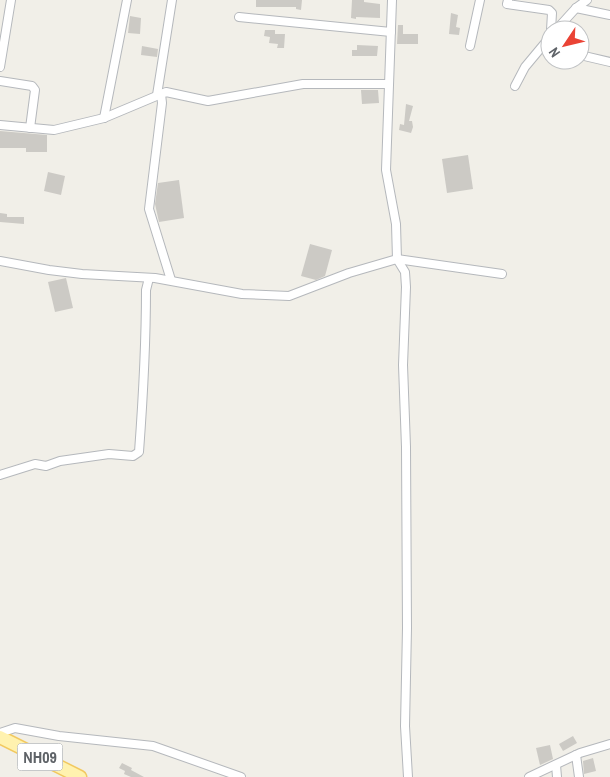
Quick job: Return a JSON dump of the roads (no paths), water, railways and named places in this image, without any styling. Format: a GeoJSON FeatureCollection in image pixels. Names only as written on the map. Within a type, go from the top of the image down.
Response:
{"type":"FeatureCollection","features":[{"type":"Feature","properties":{"kind":"main road","name":"NH09"},"geometry":{"type":"LineString","coordinates":[[0,737],[80,777]]}},
{"type":"Feature","properties":{"kind":"street"},"geometry":{"type":"LineString","coordinates":[[0,67],[11,0]]}},
{"type":"Feature","properties":{"kind":"street"},"geometry":{"type":"LineString","coordinates":[[104,118],[128,0]]}},
{"type":"Feature","properties":{"kind":"street"},"geometry":{"type":"LineString","coordinates":[[171,280],[149,209],[162,103],[159,94],[172,0]]}},
{"type":"Feature","properties":{"kind":"street"},"geometry":{"type":"LineString","coordinates":[[392,0],[386,170],[396,224],[397,260],[404,272],[406,287],[402,365],[406,447],[407,628],[405,726],[408,777]]}},
{"type":"Feature","properties":{"kind":"street"},"geometry":{"type":"LineString","coordinates":[[470,46],[480,0]]}},
{"type":"Feature","properties":{"kind":"street"},"geometry":{"type":"LineString","coordinates":[[508,0],[507,4],[550,10],[552,13],[552,20]]}},
{"type":"Feature","properties":{"kind":"street"},"geometry":{"type":"LineString","coordinates":[[566,20],[582,3],[610,16]]}},
{"type":"Feature","properties":{"kind":"street"},"geometry":{"type":"LineString","coordinates":[[239,17],[391,32]]}},
{"type":"Feature","properties":{"kind":"street"},"geometry":{"type":"LineString","coordinates":[[515,86],[540,49]]}},
{"type":"Feature","properties":{"kind":"street"},"geometry":{"type":"LineString","coordinates":[[590,57],[610,62]]}},
{"type":"Feature","properties":{"kind":"street"},"geometry":{"type":"LineString","coordinates":[[0,81],[32,86],[34,90],[30,128]]}},
{"type":"Feature","properties":{"kind":"street"},"geometry":{"type":"LineString","coordinates":[[0,125],[54,130],[104,118],[166,92],[208,101],[303,84],[388,84]]}},
{"type":"Feature","properties":{"kind":"street"},"geometry":{"type":"LineString","coordinates":[[0,261],[49,270],[171,280],[242,294],[289,296],[319,286],[349,272],[397,260],[502,274]]}},
{"type":"Feature","properties":{"kind":"street"},"geometry":{"type":"LineString","coordinates":[[0,475],[35,464],[46,466],[60,461],[109,454],[134,456],[139,452],[145,376],[146,290],[148,278]]}},
{"type":"Feature","properties":{"kind":"street"},"geometry":{"type":"LineString","coordinates":[[0,733],[15,728],[59,736],[153,746],[241,777]]}},
{"type":"Feature","properties":{"kind":"street"},"geometry":{"type":"LineString","coordinates":[[529,777],[576,755],[610,744]]}},
{"type":"Feature","properties":{"kind":"street"},"geometry":{"type":"LineString","coordinates":[[576,755],[580,777]]}},
{"type":"Feature","properties":{"kind":"street"},"geometry":{"type":"LineString","coordinates":[[556,765],[558,777]]}}]}
